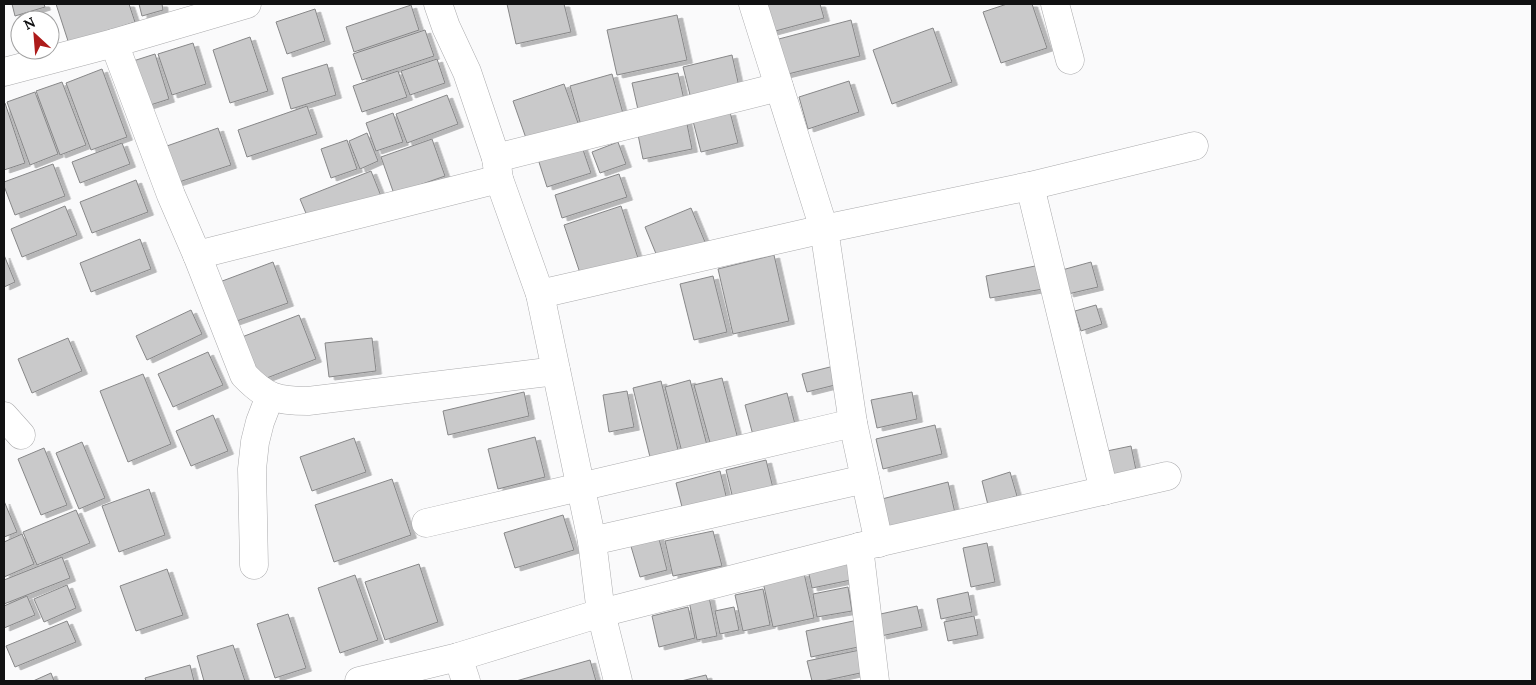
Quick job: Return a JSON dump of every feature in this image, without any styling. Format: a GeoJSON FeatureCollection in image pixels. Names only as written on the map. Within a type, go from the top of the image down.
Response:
{"type":"FeatureCollection","features":[{"type":"Feature","properties":{"kind":"street"},"geometry":{"type":"LineString","coordinates":[[4,72],[114,43],[247,4]]}},
{"type":"Feature","properties":{"kind":"street"},"geometry":{"type":"LineString","coordinates":[[438,4],[446,27],[468,72],[497,168],[540,294],[592,541],[601,613],[618,681]]}},
{"type":"Feature","properties":{"kind":"street"},"geometry":{"type":"LineString","coordinates":[[752,4],[824,229],[853,423],[865,479],[875,681]]}},
{"type":"Feature","properties":{"kind":"street"},"geometry":{"type":"LineString","coordinates":[[1055,4],[1070,60]]}},
{"type":"Feature","properties":{"kind":"street"},"geometry":{"type":"LineString","coordinates":[[114,43],[171,195],[197,255],[244,375],[257,388],[270,396],[285,401],[308,401],[556,371]]}},
{"type":"Feature","properties":{"kind":"street"},"geometry":{"type":"LineString","coordinates":[[197,255],[779,87]]}},
{"type":"Feature","properties":{"kind":"street"},"geometry":{"type":"LineString","coordinates":[[540,294],[824,229],[1030,186],[1194,146]]}},
{"type":"Feature","properties":{"kind":"street"},"geometry":{"type":"LineString","coordinates":[[1030,186],[1104,491]]}},
{"type":"Feature","properties":{"kind":"street"},"geometry":{"type":"LineString","coordinates":[[254,565],[252,469],[260,422],[270,396]]}},
{"type":"Feature","properties":{"kind":"street"},"geometry":{"type":"LineString","coordinates":[[426,523],[853,423]]}},
{"type":"Feature","properties":{"kind":"street"},"geometry":{"type":"LineString","coordinates":[[359,681],[462,669],[601,613],[869,545],[1167,476]]}},
{"type":"Feature","properties":{"kind":"street"},"geometry":{"type":"LineString","coordinates":[[592,541],[865,479]]}},
{"type":"Feature","properties":{"kind":"building"},"geometry":{"type":"Polygon","coordinates":[[[12,4],[44,4],[45,7],[35,10],[14,10],[12,4]]]}},
{"type":"Feature","properties":{"kind":"building"},"geometry":{"type":"Polygon","coordinates":[[[56,4],[129,4],[135,22],[69,44],[60,16],[60,10],[58,10],[56,4]]]}},
{"type":"Feature","properties":{"kind":"building"},"geometry":{"type":"Polygon","coordinates":[[[139,4],[162,4],[163,10],[142,16],[139,4]]]}},
{"type":"Feature","properties":{"kind":"building"},"geometry":{"type":"Polygon","coordinates":[[[507,4],[564,4],[571,32],[516,44],[507,4]]]}},
{"type":"Feature","properties":{"kind":"building"},"geometry":{"type":"Polygon","coordinates":[[[761,4],[820,4],[824,18],[768,33],[761,4]]]}},
{"type":"Feature","properties":{"kind":"building"},"geometry":{"type":"Polygon","coordinates":[[[1007,4],[1032,4],[1047,48],[1001,63],[983,12],[1007,4]]]}},
{"type":"Feature","properties":{"kind":"building"},"geometry":{"type":"Polygon","coordinates":[[[411,5],[419,30],[354,52],[346,27],[411,5]]]}},
{"type":"Feature","properties":{"kind":"building"},"geometry":{"type":"Polygon","coordinates":[[[315,9],[325,41],[287,54],[276,22],[315,9]]]}},
{"type":"Feature","properties":{"kind":"building"},"geometry":{"type":"Polygon","coordinates":[[[677,15],[687,60],[617,75],[607,30],[677,15]]]}},
{"type":"Feature","properties":{"kind":"building"},"geometry":{"type":"Polygon","coordinates":[[[851,20],[860,56],[784,75],[775,40],[851,20]]]}},
{"type":"Feature","properties":{"kind":"building"},"geometry":{"type":"Polygon","coordinates":[[[933,28],[952,82],[892,104],[873,50],[933,28]]]}},
{"type":"Feature","properties":{"kind":"building"},"geometry":{"type":"Polygon","coordinates":[[[425,30],[434,56],[362,80],[353,54],[425,30]]]}},
{"type":"Feature","properties":{"kind":"building"},"geometry":{"type":"Polygon","coordinates":[[[250,37],[268,91],[230,103],[213,50],[250,37]]]}},
{"type":"Feature","properties":{"kind":"building"},"geometry":{"type":"Polygon","coordinates":[[[193,43],[206,84],[172,95],[158,54],[193,43]]]}},
{"type":"Feature","properties":{"kind":"building"},"geometry":{"type":"Polygon","coordinates":[[[155,54],[169,99],[141,108],[127,63],[155,54]]]}},
{"type":"Feature","properties":{"kind":"building"},"geometry":{"type":"Polygon","coordinates":[[[732,55],[740,91],[692,103],[683,67],[732,55]]]}},
{"type":"Feature","properties":{"kind":"building"},"geometry":{"type":"Polygon","coordinates":[[[437,59],[445,83],[410,95],[401,71],[437,59]]]}},
{"type":"Feature","properties":{"kind":"building"},"geometry":{"type":"Polygon","coordinates":[[[327,64],[336,95],[291,109],[282,78],[327,64]]]}},
{"type":"Feature","properties":{"kind":"building"},"geometry":{"type":"Polygon","coordinates":[[[102,69],[127,137],[91,150],[66,83],[102,69]]]}},
{"type":"Feature","properties":{"kind":"building"},"geometry":{"type":"Polygon","coordinates":[[[398,71],[407,97],[362,112],[353,86],[398,71]]]}},
{"type":"Feature","properties":{"kind":"building"},"geometry":{"type":"Polygon","coordinates":[[[678,73],[685,104],[639,114],[632,83],[678,73]]]}},
{"type":"Feature","properties":{"kind":"building"},"geometry":{"type":"Polygon","coordinates":[[[612,74],[624,117],[582,129],[570,86],[612,74]]]}},
{"type":"Feature","properties":{"kind":"building"},"geometry":{"type":"Polygon","coordinates":[[[849,81],[859,112],[808,129],[799,97],[849,81]]]}},
{"type":"Feature","properties":{"kind":"building"},"geometry":{"type":"Polygon","coordinates":[[[62,82],[86,145],[60,155],[36,91],[62,82]]]}},
{"type":"Feature","properties":{"kind":"building"},"geometry":{"type":"Polygon","coordinates":[[[564,84],[578,123],[527,141],[513,101],[564,84]]]}},
{"type":"Feature","properties":{"kind":"building"},"geometry":{"type":"Polygon","coordinates":[[[35,92],[58,154],[30,165],[7,102],[35,92]]]}},
{"type":"Feature","properties":{"kind":"building"},"geometry":{"type":"Polygon","coordinates":[[[447,95],[458,124],[407,143],[396,114],[447,95]]]}},
{"type":"Feature","properties":{"kind":"building"},"geometry":{"type":"Polygon","coordinates":[[[4,103],[25,163],[4,170],[4,103]]]}},
{"type":"Feature","properties":{"kind":"building"},"geometry":{"type":"Polygon","coordinates":[[[307,106],[317,134],[247,157],[238,130],[307,106]]]}},
{"type":"Feature","properties":{"kind":"building"},"geometry":{"type":"Polygon","coordinates":[[[730,112],[738,143],[701,152],[693,121],[730,112]]]}},
{"type":"Feature","properties":{"kind":"building"},"geometry":{"type":"Polygon","coordinates":[[[393,113],[403,142],[376,151],[366,123],[393,113]]]}},
{"type":"Feature","properties":{"kind":"building"},"geometry":{"type":"Polygon","coordinates":[[[686,119],[692,149],[643,159],[637,130],[686,119]]]}},
{"type":"Feature","properties":{"kind":"building"},"geometry":{"type":"Polygon","coordinates":[[[218,128],[231,165],[176,183],[164,147],[218,128]]]}},
{"type":"Feature","properties":{"kind":"building"},"geometry":{"type":"Polygon","coordinates":[[[367,133],[378,161],[360,169],[349,141],[367,133]]]}},
{"type":"Feature","properties":{"kind":"building"},"geometry":{"type":"Polygon","coordinates":[[[432,139],[445,176],[394,194],[381,157],[432,139]]]}},
{"type":"Feature","properties":{"kind":"building"},"geometry":{"type":"Polygon","coordinates":[[[347,140],[357,169],[331,178],[321,149],[347,140]]]}},
{"type":"Feature","properties":{"kind":"building"},"geometry":{"type":"Polygon","coordinates":[[[580,141],[591,173],[547,187],[537,156],[580,141]]]}},
{"type":"Feature","properties":{"kind":"building"},"geometry":{"type":"Polygon","coordinates":[[[618,142],[626,164],[600,173],[592,152],[618,142]]]}},
{"type":"Feature","properties":{"kind":"building"},"geometry":{"type":"Polygon","coordinates":[[[122,143],[130,164],[80,183],[72,162],[122,143]]]}},
{"type":"Feature","properties":{"kind":"building"},"geometry":{"type":"Polygon","coordinates":[[[53,164],[65,196],[15,215],[4,182],[53,164]]]}},
{"type":"Feature","properties":{"kind":"building"},"geometry":{"type":"Polygon","coordinates":[[[371,171],[381,196],[310,223],[300,199],[371,171]]]}},
{"type":"Feature","properties":{"kind":"building"},"geometry":{"type":"Polygon","coordinates":[[[619,174],[627,197],[562,218],[555,195],[619,174]]]}},
{"type":"Feature","properties":{"kind":"building"},"geometry":{"type":"Polygon","coordinates":[[[136,180],[148,212],[92,233],[80,202],[136,180]]]}},
{"type":"Feature","properties":{"kind":"building"},"geometry":{"type":"Polygon","coordinates":[[[65,206],[77,235],[22,257],[11,229],[65,206]]]}},
{"type":"Feature","properties":{"kind":"building"},"geometry":{"type":"Polygon","coordinates":[[[621,206],[638,258],[581,276],[564,225],[621,206]]]}},
{"type":"Feature","properties":{"kind":"building"},"geometry":{"type":"Polygon","coordinates":[[[691,208],[705,242],[659,261],[645,227],[691,208]]]}},
{"type":"Feature","properties":{"kind":"building"},"geometry":{"type":"Polygon","coordinates":[[[140,239],[151,269],[91,292],[80,263],[140,239]]]}},
{"type":"Feature","properties":{"kind":"building"},"geometry":{"type":"Polygon","coordinates":[[[4,255],[15,282],[4,287],[4,255]]]}},
{"type":"Feature","properties":{"kind":"building"},"geometry":{"type":"Polygon","coordinates":[[[774,255],[789,321],[733,334],[718,269],[774,255]]]}},
{"type":"Feature","properties":{"kind":"building"},"geometry":{"type":"Polygon","coordinates":[[[273,262],[288,303],[231,323],[217,283],[273,262]]]}},
{"type":"Feature","properties":{"kind":"building"},"geometry":{"type":"Polygon","coordinates":[[[1091,262],[1098,287],[1068,294],[1062,270],[1091,262]]]}},
{"type":"Feature","properties":{"kind":"building"},"geometry":{"type":"Polygon","coordinates":[[[1045,264],[1049,288],[990,298],[986,276],[1045,264]]]}},
{"type":"Feature","properties":{"kind":"building"},"geometry":{"type":"Polygon","coordinates":[[[713,276],[727,332],[694,340],[680,284],[713,276]]]}},
{"type":"Feature","properties":{"kind":"building"},"geometry":{"type":"Polygon","coordinates":[[[1096,305],[1102,324],[1081,331],[1075,311],[1096,305]]]}},
{"type":"Feature","properties":{"kind":"building"},"geometry":{"type":"Polygon","coordinates":[[[191,310],[202,334],[147,360],[136,336],[191,310]]]}},
{"type":"Feature","properties":{"kind":"building"},"geometry":{"type":"Polygon","coordinates":[[[299,315],[316,359],[259,381],[242,337],[299,315]]]}},
{"type":"Feature","properties":{"kind":"building"},"geometry":{"type":"Polygon","coordinates":[[[68,338],[82,371],[32,393],[18,359],[68,338]]]}},
{"type":"Feature","properties":{"kind":"building"},"geometry":{"type":"Polygon","coordinates":[[[372,338],[376,371],[329,377],[325,343],[372,338]]]}},
{"type":"Feature","properties":{"kind":"building"},"geometry":{"type":"Polygon","coordinates":[[[208,352],[223,385],[173,407],[158,374],[208,352]]]}},
{"type":"Feature","properties":{"kind":"building"},"geometry":{"type":"Polygon","coordinates":[[[834,366],[839,384],[807,392],[802,374],[834,366]]]}},
{"type":"Feature","properties":{"kind":"building"},"geometry":{"type":"Polygon","coordinates":[[[143,374],[171,444],[128,462],[100,391],[143,374]]]}},
{"type":"Feature","properties":{"kind":"building"},"geometry":{"type":"Polygon","coordinates":[[[722,378],[739,443],[712,450],[694,385],[722,378]]]}},
{"type":"Feature","properties":{"kind":"building"},"geometry":{"type":"Polygon","coordinates":[[[690,380],[708,449],[683,456],[665,387],[690,380]]]}},
{"type":"Feature","properties":{"kind":"building"},"geometry":{"type":"Polygon","coordinates":[[[661,381],[678,450],[650,457],[633,388],[661,381]]]}},
{"type":"Feature","properties":{"kind":"building"},"geometry":{"type":"Polygon","coordinates":[[[627,391],[634,427],[609,432],[603,395],[627,391]]]}},
{"type":"Feature","properties":{"kind":"building"},"geometry":{"type":"Polygon","coordinates":[[[524,392],[529,416],[448,435],[443,411],[524,392]]]}},
{"type":"Feature","properties":{"kind":"building"},"geometry":{"type":"Polygon","coordinates":[[[912,392],[917,419],[877,428],[871,400],[912,392]]]}},
{"type":"Feature","properties":{"kind":"building"},"geometry":{"type":"Polygon","coordinates":[[[787,393],[796,428],[754,439],[745,405],[787,393]]]}},
{"type":"Feature","properties":{"kind":"building"},"geometry":{"type":"Polygon","coordinates":[[[213,415],[228,451],[191,466],[176,431],[213,415]]]}},
{"type":"Feature","properties":{"kind":"building"},"geometry":{"type":"Polygon","coordinates":[[[935,425],[942,454],[883,469],[876,439],[935,425]]]}},
{"type":"Feature","properties":{"kind":"building"},"geometry":{"type":"Polygon","coordinates":[[[535,437],[545,477],[498,489],[488,449],[535,437]]]}},
{"type":"Feature","properties":{"kind":"building"},"geometry":{"type":"Polygon","coordinates":[[[354,438],[366,472],[312,491],[300,457],[354,438]]]}},
{"type":"Feature","properties":{"kind":"building"},"geometry":{"type":"Polygon","coordinates":[[[82,442],[105,498],[79,509],[56,453],[82,442]]]}},
{"type":"Feature","properties":{"kind":"building"},"geometry":{"type":"Polygon","coordinates":[[[1131,446],[1136,470],[1107,476],[1102,452],[1131,446]]]}},
{"type":"Feature","properties":{"kind":"building"},"geometry":{"type":"Polygon","coordinates":[[[44,448],[67,505],[41,515],[18,459],[44,448]]]}},
{"type":"Feature","properties":{"kind":"building"},"geometry":{"type":"Polygon","coordinates":[[[766,460],[774,492],[734,503],[726,470],[766,460]]]}},
{"type":"Feature","properties":{"kind":"building"},"geometry":{"type":"Polygon","coordinates":[[[720,471],[727,500],[683,511],[676,483],[720,471]]]}},
{"type":"Feature","properties":{"kind":"building"},"geometry":{"type":"Polygon","coordinates":[[[1010,472],[1017,496],[988,505],[982,481],[1010,472]]]}},
{"type":"Feature","properties":{"kind":"building"},"geometry":{"type":"Polygon","coordinates":[[[392,479],[411,535],[334,562],[315,505],[392,479]]]}},
{"type":"Feature","properties":{"kind":"building"},"geometry":{"type":"Polygon","coordinates":[[[948,482],[955,513],[890,529],[882,499],[948,482]]]}},
{"type":"Feature","properties":{"kind":"building"},"geometry":{"type":"Polygon","coordinates":[[[149,489],[165,535],[119,552],[102,506],[149,489]]]}},
{"type":"Feature","properties":{"kind":"building"},"geometry":{"type":"Polygon","coordinates":[[[4,501],[17,532],[4,537],[4,501]]]}},
{"type":"Feature","properties":{"kind":"building"},"geometry":{"type":"Polygon","coordinates":[[[76,510],[90,543],[37,565],[23,532],[76,510]]]}},
{"type":"Feature","properties":{"kind":"building"},"geometry":{"type":"Polygon","coordinates":[[[563,515],[574,550],[515,568],[504,533],[563,515]]]}},
{"type":"Feature","properties":{"kind":"building"},"geometry":{"type":"Polygon","coordinates":[[[713,531],[722,566],[673,576],[665,541],[713,531]]]}},
{"type":"Feature","properties":{"kind":"building"},"geometry":{"type":"Polygon","coordinates":[[[22,534],[34,564],[4,577],[4,542],[22,534]]]}},
{"type":"Feature","properties":{"kind":"building"},"geometry":{"type":"Polygon","coordinates":[[[658,535],[667,570],[640,577],[630,543],[658,535]]]}},
{"type":"Feature","properties":{"kind":"building"},"geometry":{"type":"Polygon","coordinates":[[[987,543],[995,582],[971,587],[963,548],[987,543]]]}},
{"type":"Feature","properties":{"kind":"building"},"geometry":{"type":"Polygon","coordinates":[[[62,557],[70,578],[4,604],[4,580],[62,557]]]}},
{"type":"Feature","properties":{"kind":"building"},"geometry":{"type":"Polygon","coordinates":[[[846,557],[851,580],[812,588],[807,565],[846,557]]]}},
{"type":"Feature","properties":{"kind":"building"},"geometry":{"type":"Polygon","coordinates":[[[419,564],[438,622],[385,640],[365,582],[419,564]]]}},
{"type":"Feature","properties":{"kind":"building"},"geometry":{"type":"Polygon","coordinates":[[[167,569],[183,615],[136,631],[120,586],[167,569]]]}},
{"type":"Feature","properties":{"kind":"building"},"geometry":{"type":"Polygon","coordinates":[[[804,573],[814,618],[773,627],[763,582],[804,573]]]}},
{"type":"Feature","properties":{"kind":"building"},"geometry":{"type":"Polygon","coordinates":[[[355,575],[378,640],[340,653],[318,588],[355,575]]]}},
{"type":"Feature","properties":{"kind":"building"},"geometry":{"type":"Polygon","coordinates":[[[67,585],[76,608],[44,622],[34,599],[67,585]]]}},
{"type":"Feature","properties":{"kind":"building"},"geometry":{"type":"Polygon","coordinates":[[[848,587],[852,611],[817,617],[813,594],[848,587]]]}},
{"type":"Feature","properties":{"kind":"building"},"geometry":{"type":"Polygon","coordinates":[[[763,589],[770,625],[743,631],[735,595],[763,589]]]}},
{"type":"Feature","properties":{"kind":"building"},"geometry":{"type":"Polygon","coordinates":[[[968,592],[972,612],[941,619],[937,599],[968,592]]]}},
{"type":"Feature","properties":{"kind":"building"},"geometry":{"type":"Polygon","coordinates":[[[27,596],[35,615],[4,628],[4,606],[27,596]]]}},
{"type":"Feature","properties":{"kind":"building"},"geometry":{"type":"Polygon","coordinates":[[[709,597],[717,636],[697,640],[689,601],[709,597]]]}},
{"type":"Feature","properties":{"kind":"building"},"geometry":{"type":"Polygon","coordinates":[[[917,606],[922,627],[881,636],[876,615],[917,606]]]}},
{"type":"Feature","properties":{"kind":"building"},"geometry":{"type":"Polygon","coordinates":[[[688,607],[695,638],[659,647],[652,616],[688,607]]]}},
{"type":"Feature","properties":{"kind":"building"},"geometry":{"type":"Polygon","coordinates":[[[734,607],[739,630],[720,634],[715,611],[734,607]]]}},
{"type":"Feature","properties":{"kind":"building"},"geometry":{"type":"Polygon","coordinates":[[[288,614],[306,668],[275,678],[257,624],[288,614]]]}},
{"type":"Feature","properties":{"kind":"building"},"geometry":{"type":"Polygon","coordinates":[[[974,616],[978,635],[948,641],[944,622],[974,616]]]}},
{"type":"Feature","properties":{"kind":"building"},"geometry":{"type":"Polygon","coordinates":[[[858,620],[863,646],[811,657],[806,631],[858,620]]]}},
{"type":"Feature","properties":{"kind":"building"},"geometry":{"type":"Polygon","coordinates":[[[67,621],[76,642],[15,667],[6,646],[67,621]]]}},
{"type":"Feature","properties":{"kind":"building"},"geometry":{"type":"Polygon","coordinates":[[[233,645],[245,681],[204,681],[197,656],[233,645]]]}},
{"type":"Feature","properties":{"kind":"building"},"geometry":{"type":"Polygon","coordinates":[[[860,650],[865,672],[823,681],[812,681],[807,661],[860,650]]]}},
{"type":"Feature","properties":{"kind":"building"},"geometry":{"type":"Polygon","coordinates":[[[590,660],[596,681],[516,681],[590,660]]]}},
{"type":"Feature","properties":{"kind":"building"},"geometry":{"type":"Polygon","coordinates":[[[190,665],[194,681],[146,681],[145,678],[190,665]]]}},
{"type":"Feature","properties":{"kind":"building"},"geometry":{"type":"Polygon","coordinates":[[[51,673],[54,681],[33,681],[51,673]]]}},
{"type":"Feature","properties":{"kind":"building"},"geometry":{"type":"Polygon","coordinates":[[[706,675],[708,681],[681,681],[706,675]]]}}]}
